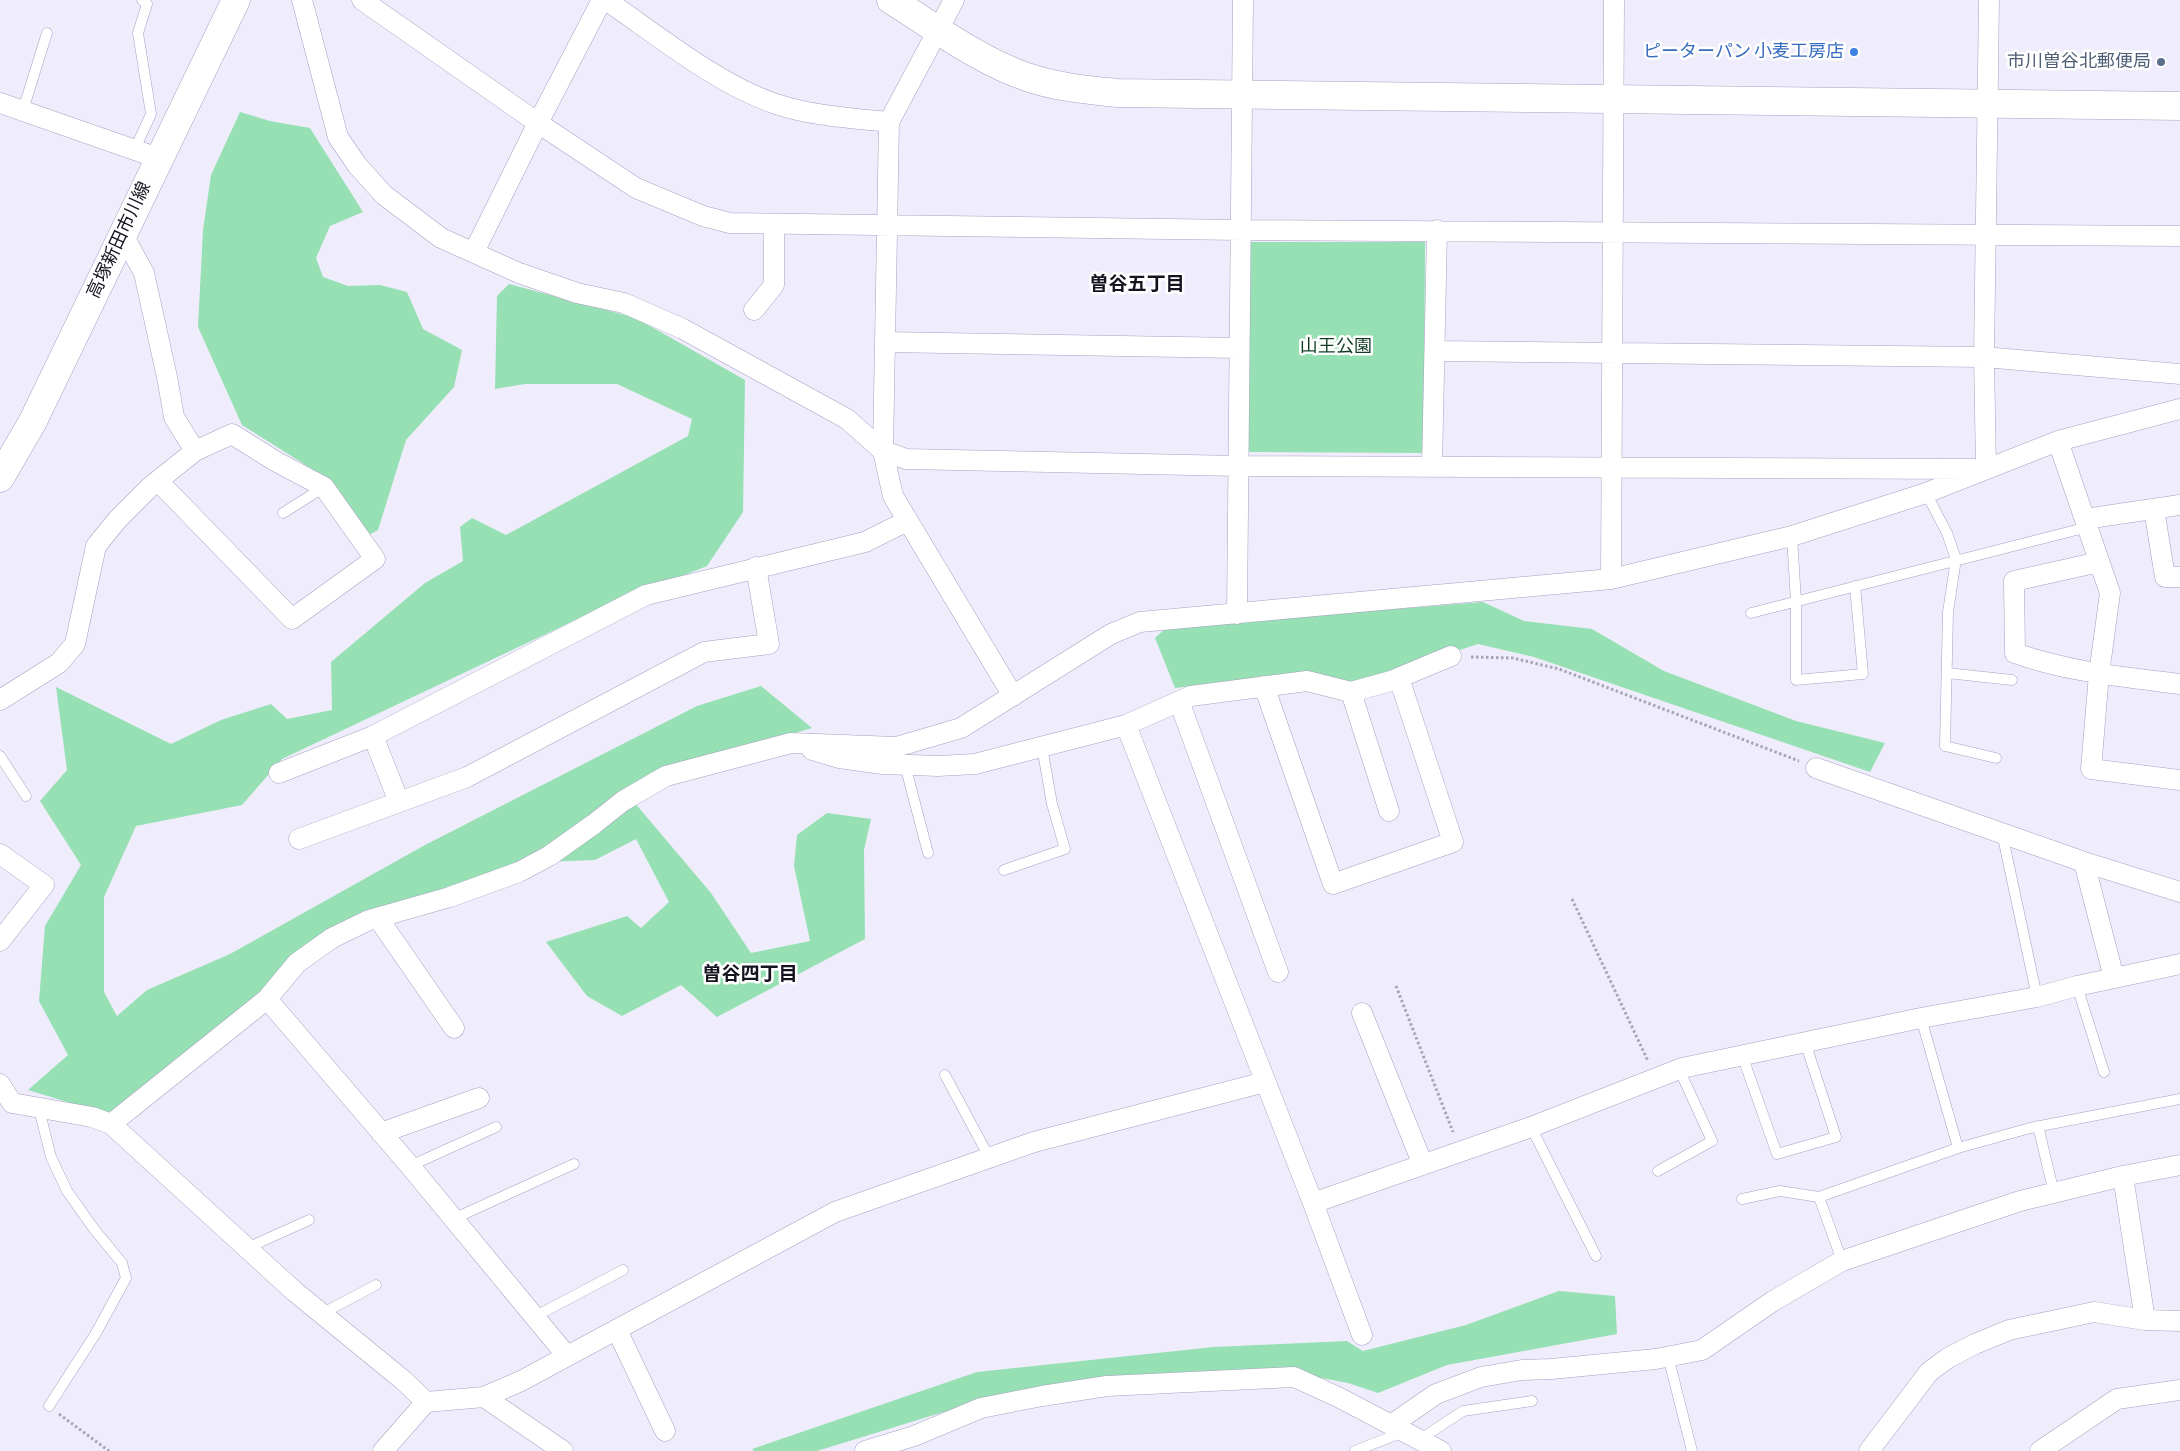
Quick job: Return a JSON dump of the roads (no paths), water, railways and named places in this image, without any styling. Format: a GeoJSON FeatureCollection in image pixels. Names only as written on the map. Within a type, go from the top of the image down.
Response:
{"type":"FeatureCollection","features":[{"type":"Feature","properties":{"kind":"street","name":"高塚新田市川線"},"geometry":{"type":"LineString","coordinates":[[0,478],[33,420],[122,233],[146,154],[236,0]]}},
{"type":"Feature","properties":{"kind":"street"},"geometry":{"type":"LineString","coordinates":[[302,0],[338,137],[357,165],[384,195],[441,238],[519,273],[577,292],[624,303],[683,329],[847,419],[884,451],[906,459],[1238,466],[1986,469]]}},
{"type":"Feature","properties":{"kind":"street"},"geometry":{"type":"LineString","coordinates":[[362,0],[538,123],[636,188],[685,209],[730,224],[1241,230],[2180,236]]}},
{"type":"Feature","properties":{"kind":"street"},"geometry":{"type":"LineString","coordinates":[[474,252],[602,0]]}},
{"type":"Feature","properties":{"kind":"street"},"geometry":{"type":"LineString","coordinates":[[606,0],[729,84],[775,104],[817,115],[889,122]]}},
{"type":"Feature","properties":{"kind":"street"},"geometry":{"type":"LineString","coordinates":[[891,0],[998,65],[1028,78],[1080,90],[1117,93],[2180,106]]}},
{"type":"Feature","properties":{"kind":"street"},"geometry":{"type":"LineString","coordinates":[[954,0],[889,122],[884,451],[893,496],[1012,696]]}},
{"type":"Feature","properties":{"kind":"street"},"geometry":{"type":"LineString","coordinates":[[1237,614],[1243,0]]}},
{"type":"Feature","properties":{"kind":"street"},"geometry":{"type":"LineString","coordinates":[[1611,579],[1614,0]]}},
{"type":"Feature","properties":{"kind":"street"},"geometry":{"type":"LineString","coordinates":[[1986,469],[1984,357],[1989,0]]}},
{"type":"Feature","properties":{"kind":"street"},"geometry":{"type":"LineString","coordinates":[[0,103],[146,154]]}},
{"type":"Feature","properties":{"kind":"street"},"geometry":{"type":"LineString","coordinates":[[754,310],[774,285],[774,224]]}},
{"type":"Feature","properties":{"kind":"street"},"geometry":{"type":"LineString","coordinates":[[1432,466],[1436,351],[1436,230]]}},
{"type":"Feature","properties":{"kind":"street"},"geometry":{"type":"LineString","coordinates":[[122,233],[144,273],[174,417],[195,451]]}},
{"type":"Feature","properties":{"kind":"street"},"geometry":{"type":"LineString","coordinates":[[885,342],[1239,348]]}},
{"type":"Feature","properties":{"kind":"street"},"geometry":{"type":"LineString","coordinates":[[1436,351],[1612,351],[1984,357],[2180,374]]}},
{"type":"Feature","properties":{"kind":"street"},"geometry":{"type":"LineString","coordinates":[[111,1124],[267,999],[297,963],[332,938],[378,918],[450,897],[519,872],[549,856],[623,801],[666,776],[791,743],[896,747],[961,728],[1111,634],[1140,622],[1611,579],[1792,536],[1926,493],[2058,440],[2180,409]]}},
{"type":"Feature","properties":{"kind":"street"},"geometry":{"type":"LineString","coordinates":[[0,700],[59,663],[75,644],[96,546],[118,519],[158,481],[195,451],[232,434],[275,461],[324,487],[375,559],[292,620],[158,481]]}},
{"type":"Feature","properties":{"kind":"street"},"geometry":{"type":"LineString","coordinates":[[2058,440],[2110,593],[2099,674],[2091,769],[2180,780]]}},
{"type":"Feature","properties":{"kind":"street"},"geometry":{"type":"LineString","coordinates":[[2086,523],[2180,505]]}},
{"type":"Feature","properties":{"kind":"street"},"geometry":{"type":"LineString","coordinates":[[2154,509],[2165,577],[2180,577]]}},
{"type":"Feature","properties":{"kind":"street"},"geometry":{"type":"LineString","coordinates":[[279,773],[373,736],[646,595],[865,542],[907,521]]}},
{"type":"Feature","properties":{"kind":"street"},"geometry":{"type":"LineString","coordinates":[[2099,562],[2014,581],[2015,653],[2037,661],[2099,674],[2180,684]]}},
{"type":"Feature","properties":{"kind":"street"},"geometry":{"type":"LineString","coordinates":[[299,839],[467,777],[704,652],[769,644],[756,567]]}},
{"type":"Feature","properties":{"kind":"street"},"geometry":{"type":"LineString","coordinates":[[791,743],[839,758],[905,765],[975,764],[1126,725],[1191,696],[1307,681],[1351,692],[1399,678],[1451,656]]}},
{"type":"Feature","properties":{"kind":"street"},"geometry":{"type":"LineString","coordinates":[[1264,686],[1333,884],[1453,842],[1399,678]]}},
{"type":"Feature","properties":{"kind":"street"},"geometry":{"type":"LineString","coordinates":[[1351,692],[1389,811]]}},
{"type":"Feature","properties":{"kind":"street"},"geometry":{"type":"LineString","coordinates":[[1179,701],[1278,972]]}},
{"type":"Feature","properties":{"kind":"street"},"geometry":{"type":"LineString","coordinates":[[1126,725],[1313,1203],[1362,1335]]}},
{"type":"Feature","properties":{"kind":"street"},"geometry":{"type":"LineString","coordinates":[[373,736],[399,802]]}},
{"type":"Feature","properties":{"kind":"street"},"geometry":{"type":"LineString","coordinates":[[1816,768],[2084,862],[2180,892]]}},
{"type":"Feature","properties":{"kind":"street"},"geometry":{"type":"LineString","coordinates":[[0,854],[44,886],[0,941]]}},
{"type":"Feature","properties":{"kind":"street"},"geometry":{"type":"LineString","coordinates":[[2084,862],[2114,978]]}},
{"type":"Feature","properties":{"kind":"street"},"geometry":{"type":"LineString","coordinates":[[378,918],[454,1028]]}},
{"type":"Feature","properties":{"kind":"street"},"geometry":{"type":"LineString","coordinates":[[1313,1203],[1531,1127],[1679,1069],[1920,1018],[2037,997],[2077,986],[2180,964]]}},
{"type":"Feature","properties":{"kind":"street"},"geometry":{"type":"LineString","coordinates":[[267,999],[410,1166],[567,1356]]}},
{"type":"Feature","properties":{"kind":"street"},"geometry":{"type":"LineString","coordinates":[[1362,1013],[1423,1165]]}},
{"type":"Feature","properties":{"kind":"street"},"geometry":{"type":"LineString","coordinates":[[383,1451],[426,1402],[484,1398],[522,1381],[835,1212],[1034,1142],[1265,1082]]}},
{"type":"Feature","properties":{"kind":"street"},"geometry":{"type":"LineString","coordinates":[[0,1084],[6,1105],[92,1117],[111,1124],[247,1248],[404,1380],[426,1402]]}},
{"type":"Feature","properties":{"kind":"street"},"geometry":{"type":"LineString","coordinates":[[381,1133],[478,1098]]}},
{"type":"Feature","properties":{"kind":"street"},"geometry":{"type":"LineString","coordinates":[[1405,1432],[1436,1394],[1481,1377],[1522,1370],[1551,1369],[1668,1356],[1702,1350],[1773,1301],[1842,1261],[2020,1201],[2123,1176],[2180,1165]]}},
{"type":"Feature","properties":{"kind":"street"},"geometry":{"type":"LineString","coordinates":[[2123,1176],[2145,1320]]}},
{"type":"Feature","properties":{"kind":"street"},"geometry":{"type":"LineString","coordinates":[[1869,1451],[1929,1372],[1948,1358],[1975,1344],[2009,1330],[2094,1312],[2145,1320],[2180,1321]]}},
{"type":"Feature","properties":{"kind":"street"},"geometry":{"type":"LineString","coordinates":[[618,1330],[665,1430]]}},
{"type":"Feature","properties":{"kind":"street"},"geometry":{"type":"LineString","coordinates":[[865,1451],[914,1436],[981,1408],[1106,1386],[1154,1382],[1294,1377],[1338,1397],[1441,1451]]}},
{"type":"Feature","properties":{"kind":"street"},"geometry":{"type":"LineString","coordinates":[[2040,1451],[2117,1399],[2180,1390]]}},
{"type":"Feature","properties":{"kind":"street"},"geometry":{"type":"LineString","coordinates":[[484,1398],[563,1451]]}},
{"type":"Feature","properties":{"kind":"lane"},"geometry":{"type":"LineString","coordinates":[[142,0],[148,4],[138,34],[151,114],[146,154]]}},
{"type":"Feature","properties":{"kind":"lane"},"geometry":{"type":"LineString","coordinates":[[23,110],[47,32]]}},
{"type":"Feature","properties":{"kind":"lane"},"geometry":{"type":"LineString","coordinates":[[283,513],[324,487]]}},
{"type":"Feature","properties":{"kind":"lane"},"geometry":{"type":"LineString","coordinates":[[1926,493],[1946,533],[1956,560],[1948,612],[1945,746],[1996,758]]}},
{"type":"Feature","properties":{"kind":"lane"},"geometry":{"type":"LineString","coordinates":[[1751,613],[1956,560],[2086,523]]}},
{"type":"Feature","properties":{"kind":"lane"},"geometry":{"type":"LineString","coordinates":[[1792,536],[1796,602],[1796,680],[1863,674],[1855,586]]}},
{"type":"Feature","properties":{"kind":"lane"},"geometry":{"type":"LineString","coordinates":[[1947,673],[2012,680]]}},
{"type":"Feature","properties":{"kind":"lane"},"geometry":{"type":"LineString","coordinates":[[1004,870],[1065,849],[1052,804],[1042,747]]}},
{"type":"Feature","properties":{"kind":"lane"},"geometry":{"type":"LineString","coordinates":[[0,756],[26,796]]}},
{"type":"Feature","properties":{"kind":"lane"},"geometry":{"type":"LineString","coordinates":[[905,765],[928,853]]}},
{"type":"Feature","properties":{"kind":"lane"},"geometry":{"type":"LineString","coordinates":[[2002,833],[2037,997]]}},
{"type":"Feature","properties":{"kind":"lane"},"geometry":{"type":"LineString","coordinates":[[2077,986],[2104,1072]]}},
{"type":"Feature","properties":{"kind":"lane"},"geometry":{"type":"LineString","coordinates":[[1920,1018],[1958,1148]]}},
{"type":"Feature","properties":{"kind":"lane"},"geometry":{"type":"LineString","coordinates":[[1742,1055],[1778,1154],[1836,1137],[1805,1042]]}},
{"type":"Feature","properties":{"kind":"lane"},"geometry":{"type":"LineString","coordinates":[[1658,1171],[1712,1141],[1679,1069]]}},
{"type":"Feature","properties":{"kind":"lane"},"geometry":{"type":"LineString","coordinates":[[945,1075],[989,1158]]}},
{"type":"Feature","properties":{"kind":"lane"},"geometry":{"type":"LineString","coordinates":[[1742,1199],[1780,1191],[1819,1197],[1958,1148],[2038,1126],[2180,1099]]}},
{"type":"Feature","properties":{"kind":"lane"},"geometry":{"type":"LineString","coordinates":[[39,1109],[51,1157],[67,1191],[94,1229],[122,1263],[126,1278],[96,1333],[49,1406]]}},
{"type":"Feature","properties":{"kind":"lane"},"geometry":{"type":"LineString","coordinates":[[2038,1126],[2054,1193]]}},
{"type":"Feature","properties":{"kind":"lane"},"geometry":{"type":"LineString","coordinates":[[410,1166],[496,1127]]}},
{"type":"Feature","properties":{"kind":"lane"},"geometry":{"type":"LineString","coordinates":[[1531,1127],[1596,1256]]}},
{"type":"Feature","properties":{"kind":"lane"},"geometry":{"type":"LineString","coordinates":[[453,1219],[574,1164]]}},
{"type":"Feature","properties":{"kind":"lane"},"geometry":{"type":"LineString","coordinates":[[1819,1197],[1842,1261]]}},
{"type":"Feature","properties":{"kind":"lane"},"geometry":{"type":"LineString","coordinates":[[247,1248],[309,1220]]}},
{"type":"Feature","properties":{"kind":"lane"},"geometry":{"type":"LineString","coordinates":[[534,1317],[623,1270]]}},
{"type":"Feature","properties":{"kind":"lane"},"geometry":{"type":"LineString","coordinates":[[323,1313],[376,1285]]}},
{"type":"Feature","properties":{"kind":"lane"},"geometry":{"type":"LineString","coordinates":[[1668,1356],[1692,1451]]}},
{"type":"Feature","properties":{"kind":"lane"},"geometry":{"type":"LineString","coordinates":[[1355,1451],[1463,1411],[1532,1401]]}},
{"type":"Feature","properties":{"kind":"place","name":"ピーターパン 小麦工房店"},"geometry":{"type":"Point","coordinates":[1854,52]}},
{"type":"Feature","properties":{"kind":"place","name":"市川曽谷北郵便局"},"geometry":{"type":"Point","coordinates":[2161,62]}},
{"type":"Feature","properties":{"kind":"district","name":"曽谷五丁目"},"geometry":{"type":"Point","coordinates":[1137,284]}},
{"type":"Feature","properties":{"kind":"district","name":"曽谷四丁目"},"geometry":{"type":"Point","coordinates":[750,974]}},
{"type":"Feature","properties":{"kind":"park label","name":"山王公園"},"geometry":{"type":"Point","coordinates":[1336,347]}}]}
